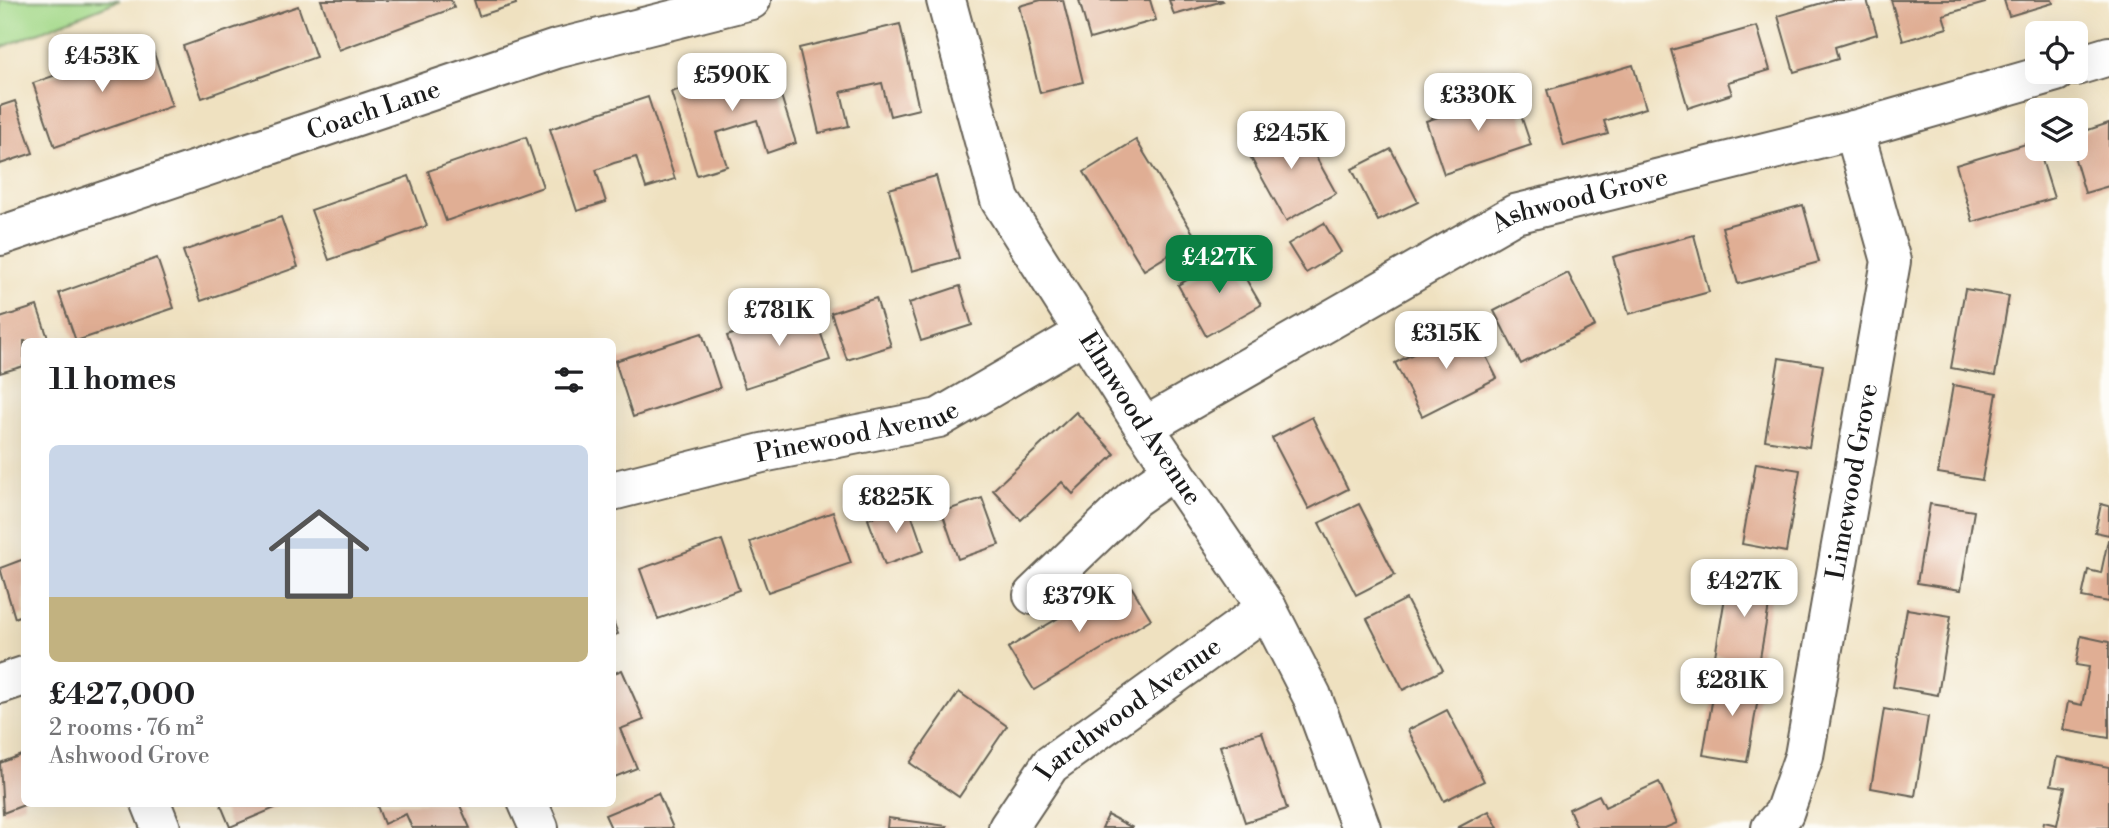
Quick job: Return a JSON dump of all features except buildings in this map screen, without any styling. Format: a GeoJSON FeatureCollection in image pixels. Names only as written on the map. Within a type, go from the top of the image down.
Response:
{"type":"FeatureCollection","features":[{"type":"Feature","properties":{"kind":"street","name":"Coach Lane"},"geometry":{"type":"LineString","coordinates":[[0,236],[556,50],[751,0]]}},
{"type":"Feature","properties":{"kind":"street","name":"Elmwood Avenue"},"geometry":{"type":"LineString","coordinates":[[946,0],[1000,200],[1083,334],[1267,608],[1312,695],[1362,828]]}},
{"type":"Feature","properties":{"kind":"street"},"geometry":{"type":"LineString","coordinates":[[2088,62],[2109,56]]}},
{"type":"Feature","properties":{"kind":"street","name":"Ashwood Grove"},"geometry":{"type":"LineString","coordinates":[[1144,427],[1515,214],[1854,131],[2025,81]]}},
{"type":"Feature","properties":{"kind":"street","name":"Limewood Grove"},"geometry":{"type":"LineString","coordinates":[[1771,828],[1784,813],[1804,756],[1891,261],[1854,131]]}},
{"type":"Feature","properties":{"kind":"street","name":"Pinewood Avenue"},"geometry":{"type":"LineString","coordinates":[[616,490],[762,453],[939,418],[1083,334]]}},
{"type":"Feature","properties":{"kind":"street"},"geometry":{"type":"LineString","coordinates":[[1033,594],[1134,498],[1174,470]]}},
{"type":"Feature","properties":{"kind":"street","name":"Larchwood Avenue"},"geometry":{"type":"LineString","coordinates":[[1008,828],[1050,765],[1267,608]]}},
{"type":"Feature","properties":{"kind":"street"},"geometry":{"type":"LineString","coordinates":[[0,684],[21,677]]}},
{"type":"Feature","properties":{"kind":"street"},"geometry":{"type":"LineString","coordinates":[[153,807],[161,828]]}},
{"type":"Feature","properties":{"kind":"street"},"geometry":{"type":"LineString","coordinates":[[530,807],[539,828]]}},
{"type":"Feature","properties":{"kind":"green space"},"geometry":{"type":"Polygon","coordinates":[[[0,0],[120,0],[0,48],[0,0]]]}}]}
